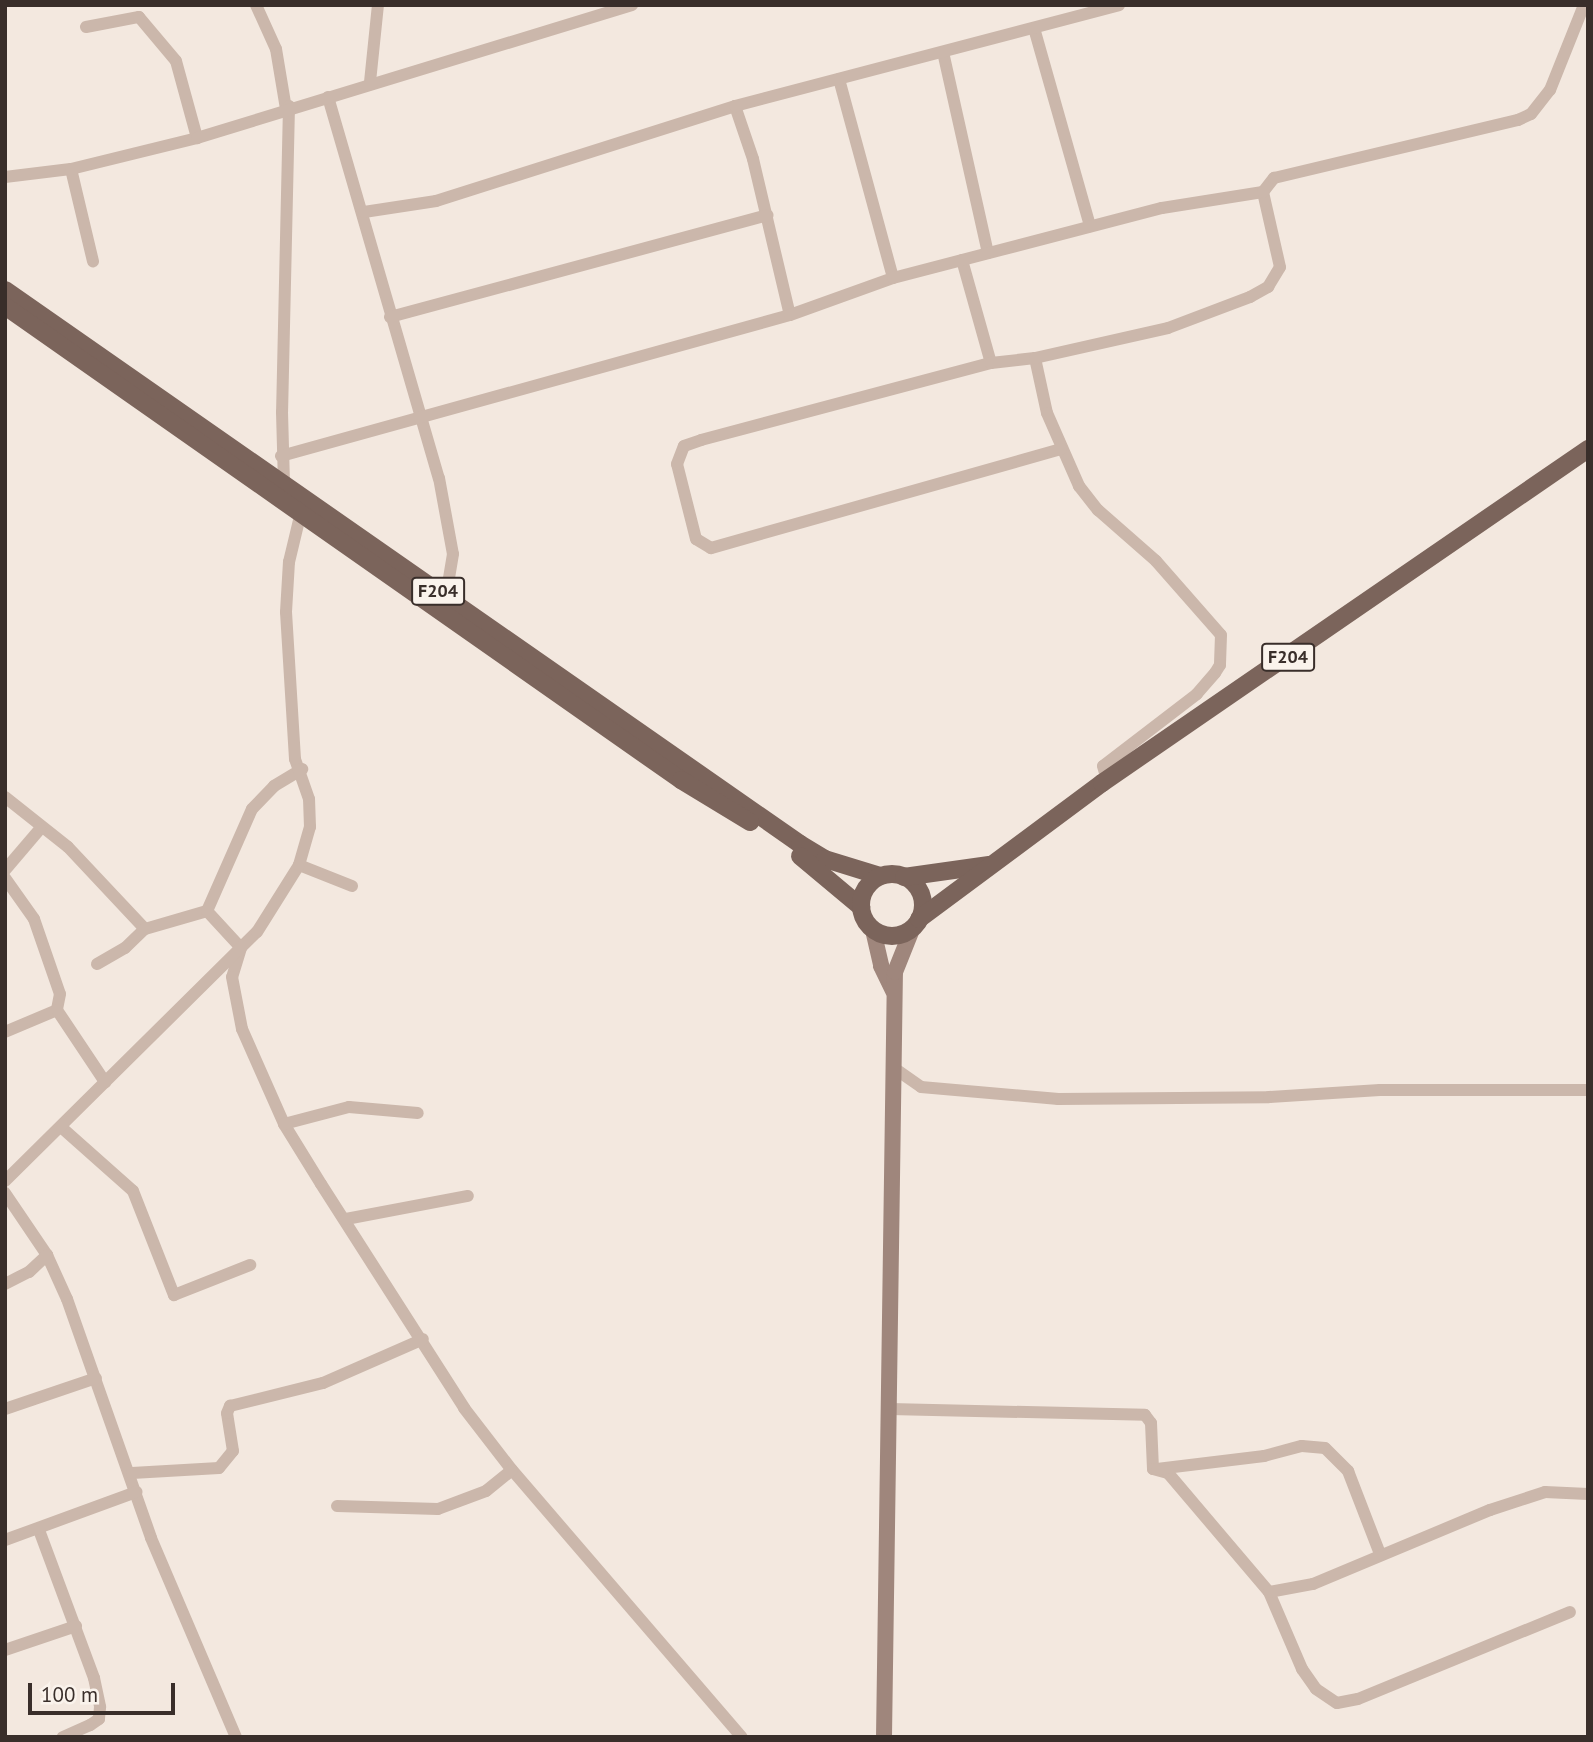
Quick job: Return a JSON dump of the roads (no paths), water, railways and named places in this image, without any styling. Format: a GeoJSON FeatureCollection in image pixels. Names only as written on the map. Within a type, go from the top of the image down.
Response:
{"type":"FeatureCollection","features":[{"type":"Feature","properties":{"kind":"main road","name":"F204"},"geometry":{"type":"LineString","coordinates":[[5,290],[825,859],[880,876],[904,877],[989,864]]}},
{"type":"Feature","properties":{"kind":"main road","name":"F204"},"geometry":{"type":"LineString","coordinates":[[5,306],[681,780],[762,829],[861,906],[873,930]]}},
{"type":"Feature","properties":{"kind":"main road","name":"F204"},"geometry":{"type":"LineString","coordinates":[[916,923],[989,864],[1107,780],[1588,449]]}},
{"type":"Feature","properties":{"kind":"main road"},"geometry":{"type":"LineString","coordinates":[[861,906],[869,883],[880,876]]}},
{"type":"Feature","properties":{"kind":"main road"},"geometry":{"type":"LineString","coordinates":[[884,1737],[895,972],[916,923],[922,900],[904,877]]}},
{"type":"Feature","properties":{"kind":"main road"},"geometry":{"type":"LineString","coordinates":[[895,997],[881,966],[873,930],[893,936],[916,923]]}},
{"type":"Feature","properties":{"kind":"street"},"geometry":{"type":"LineString","coordinates":[[256,5],[276,49],[287,108],[281,456],[284,482]]}},
{"type":"Feature","properties":{"kind":"street"},"geometry":{"type":"LineString","coordinates":[[370,82],[378,5]]}},
{"type":"Feature","properties":{"kind":"street"},"geometry":{"type":"LineString","coordinates":[[5,177],[71,169],[197,138],[370,82],[632,5]]}},
{"type":"Feature","properties":{"kind":"street"},"geometry":{"type":"LineString","coordinates":[[364,212],[436,201],[735,106],[1119,5]]}},
{"type":"Feature","properties":{"kind":"street"},"geometry":{"type":"LineString","coordinates":[[281,456],[418,416],[543,387],[790,315],[893,278],[1162,208],[1263,192],[1274,178],[1531,114],[1550,89],[1584,5]]}},
{"type":"Feature","properties":{"kind":"street"},"geometry":{"type":"LineString","coordinates":[[86,27],[139,17],[176,61],[197,138]]}},
{"type":"Feature","properties":{"kind":"street"},"geometry":{"type":"LineString","coordinates":[[1034,28],[1090,226]]}},
{"type":"Feature","properties":{"kind":"street"},"geometry":{"type":"LineString","coordinates":[[943,52],[988,253]]}},
{"type":"Feature","properties":{"kind":"street"},"geometry":{"type":"LineString","coordinates":[[839,79],[893,278]]}},
{"type":"Feature","properties":{"kind":"street"},"geometry":{"type":"LineString","coordinates":[[328,97],[364,212],[418,416],[439,478],[453,554],[446,596]]}},
{"type":"Feature","properties":{"kind":"street"},"geometry":{"type":"LineString","coordinates":[[735,106],[767,215],[790,315]]}},
{"type":"Feature","properties":{"kind":"street"},"geometry":{"type":"LineString","coordinates":[[71,169],[93,261]]}},
{"type":"Feature","properties":{"kind":"street"},"geometry":{"type":"LineString","coordinates":[[1061,449],[711,548],[696,539],[677,464],[684,446],[824,404],[991,363],[1035,358],[1168,328],[1268,287],[1276,278],[1280,254],[1263,192]]}},
{"type":"Feature","properties":{"kind":"street"},"geometry":{"type":"LineString","coordinates":[[390,317],[767,215]]}},
{"type":"Feature","properties":{"kind":"street"},"geometry":{"type":"LineString","coordinates":[[962,260],[991,363]]}},
{"type":"Feature","properties":{"kind":"street"},"geometry":{"type":"LineString","coordinates":[[1035,358],[1061,449],[1098,510],[1156,561],[1221,635],[1220,665],[1215,673],[1197,694],[1103,766],[1107,780]]}},
{"type":"Feature","properties":{"kind":"street"},"geometry":{"type":"LineString","coordinates":[[5,1181],[257,932],[299,864],[310,827],[302,769],[295,759],[286,612],[289,562],[301,512]]}},
{"type":"Feature","properties":{"kind":"street"},"geometry":{"type":"LineString","coordinates":[[207,911],[251,809],[274,786],[302,769]]}},
{"type":"Feature","properties":{"kind":"street"},"geometry":{"type":"LineString","coordinates":[[5,797],[40,829],[68,847],[145,929]]}},
{"type":"Feature","properties":{"kind":"street"},"geometry":{"type":"LineString","coordinates":[[5,870],[40,829]]}},
{"type":"Feature","properties":{"kind":"street"},"geometry":{"type":"LineString","coordinates":[[299,864],[352,886]]}},
{"type":"Feature","properties":{"kind":"street"},"geometry":{"type":"LineString","coordinates":[[5,878],[34,919],[56,973],[57,1010],[105,1082]]}},
{"type":"Feature","properties":{"kind":"street"},"geometry":{"type":"LineString","coordinates":[[97,964],[125,948],[145,929],[207,911]]}},
{"type":"Feature","properties":{"kind":"street"},"geometry":{"type":"LineString","coordinates":[[207,911],[241,948]]}},
{"type":"Feature","properties":{"kind":"street"},"geometry":{"type":"LineString","coordinates":[[241,948],[232,977],[234,1002],[284,1124],[423,1339],[464,1408],[512,1470],[742,1737]]}},
{"type":"Feature","properties":{"kind":"street"},"geometry":{"type":"LineString","coordinates":[[5,1032],[57,1010]]}},
{"type":"Feature","properties":{"kind":"street"},"geometry":{"type":"LineString","coordinates":[[894,1068],[921,1087],[1058,1099],[1269,1097],[1380,1090],[1588,1090]]}},
{"type":"Feature","properties":{"kind":"street"},"geometry":{"type":"LineString","coordinates":[[284,1124],[349,1107],[418,1113]]}},
{"type":"Feature","properties":{"kind":"street"},"geometry":{"type":"LineString","coordinates":[[61,1127],[133,1191],[174,1295],[250,1265]]}},
{"type":"Feature","properties":{"kind":"street"},"geometry":{"type":"LineString","coordinates":[[5,1193],[47,1255],[132,1473],[151,1538],[236,1737]]}},
{"type":"Feature","properties":{"kind":"street"},"geometry":{"type":"LineString","coordinates":[[346,1219],[468,1196]]}},
{"type":"Feature","properties":{"kind":"street"},"geometry":{"type":"LineString","coordinates":[[5,1284],[29,1272],[47,1255]]}},
{"type":"Feature","properties":{"kind":"street"},"geometry":{"type":"LineString","coordinates":[[132,1473],[219,1468],[233,1451],[227,1413],[230,1406],[323,1383],[423,1339]]}},
{"type":"Feature","properties":{"kind":"street"},"geometry":{"type":"LineString","coordinates":[[5,1409],[96,1378]]}},
{"type":"Feature","properties":{"kind":"street"},"geometry":{"type":"LineString","coordinates":[[890,1409],[1145,1415],[1151,1423],[1153,1469]]}},
{"type":"Feature","properties":{"kind":"street"},"geometry":{"type":"LineString","coordinates":[[1153,1469],[1264,1456],[1302,1446],[1325,1448],[1348,1471],[1380,1554]]}},
{"type":"Feature","properties":{"kind":"street"},"geometry":{"type":"LineString","coordinates":[[1153,1469],[1168,1473],[1269,1592],[1302,1669],[1316,1689],[1337,1703],[1358,1699],[1570,1612]]}},
{"type":"Feature","properties":{"kind":"street"},"geometry":{"type":"LineString","coordinates":[[337,1506],[438,1508],[486,1491],[512,1470]]}},
{"type":"Feature","properties":{"kind":"street"},"geometry":{"type":"LineString","coordinates":[[5,1540],[39,1530],[136,1492]]}},
{"type":"Feature","properties":{"kind":"street"},"geometry":{"type":"LineString","coordinates":[[1269,1592],[1313,1584],[1380,1554],[1545,1492],[1588,1494]]}},
{"type":"Feature","properties":{"kind":"street"},"geometry":{"type":"LineString","coordinates":[[39,1530],[76,1626],[100,1707],[99,1719],[63,1737]]}},
{"type":"Feature","properties":{"kind":"street"},"geometry":{"type":"LineString","coordinates":[[5,1650],[76,1626]]}}]}
